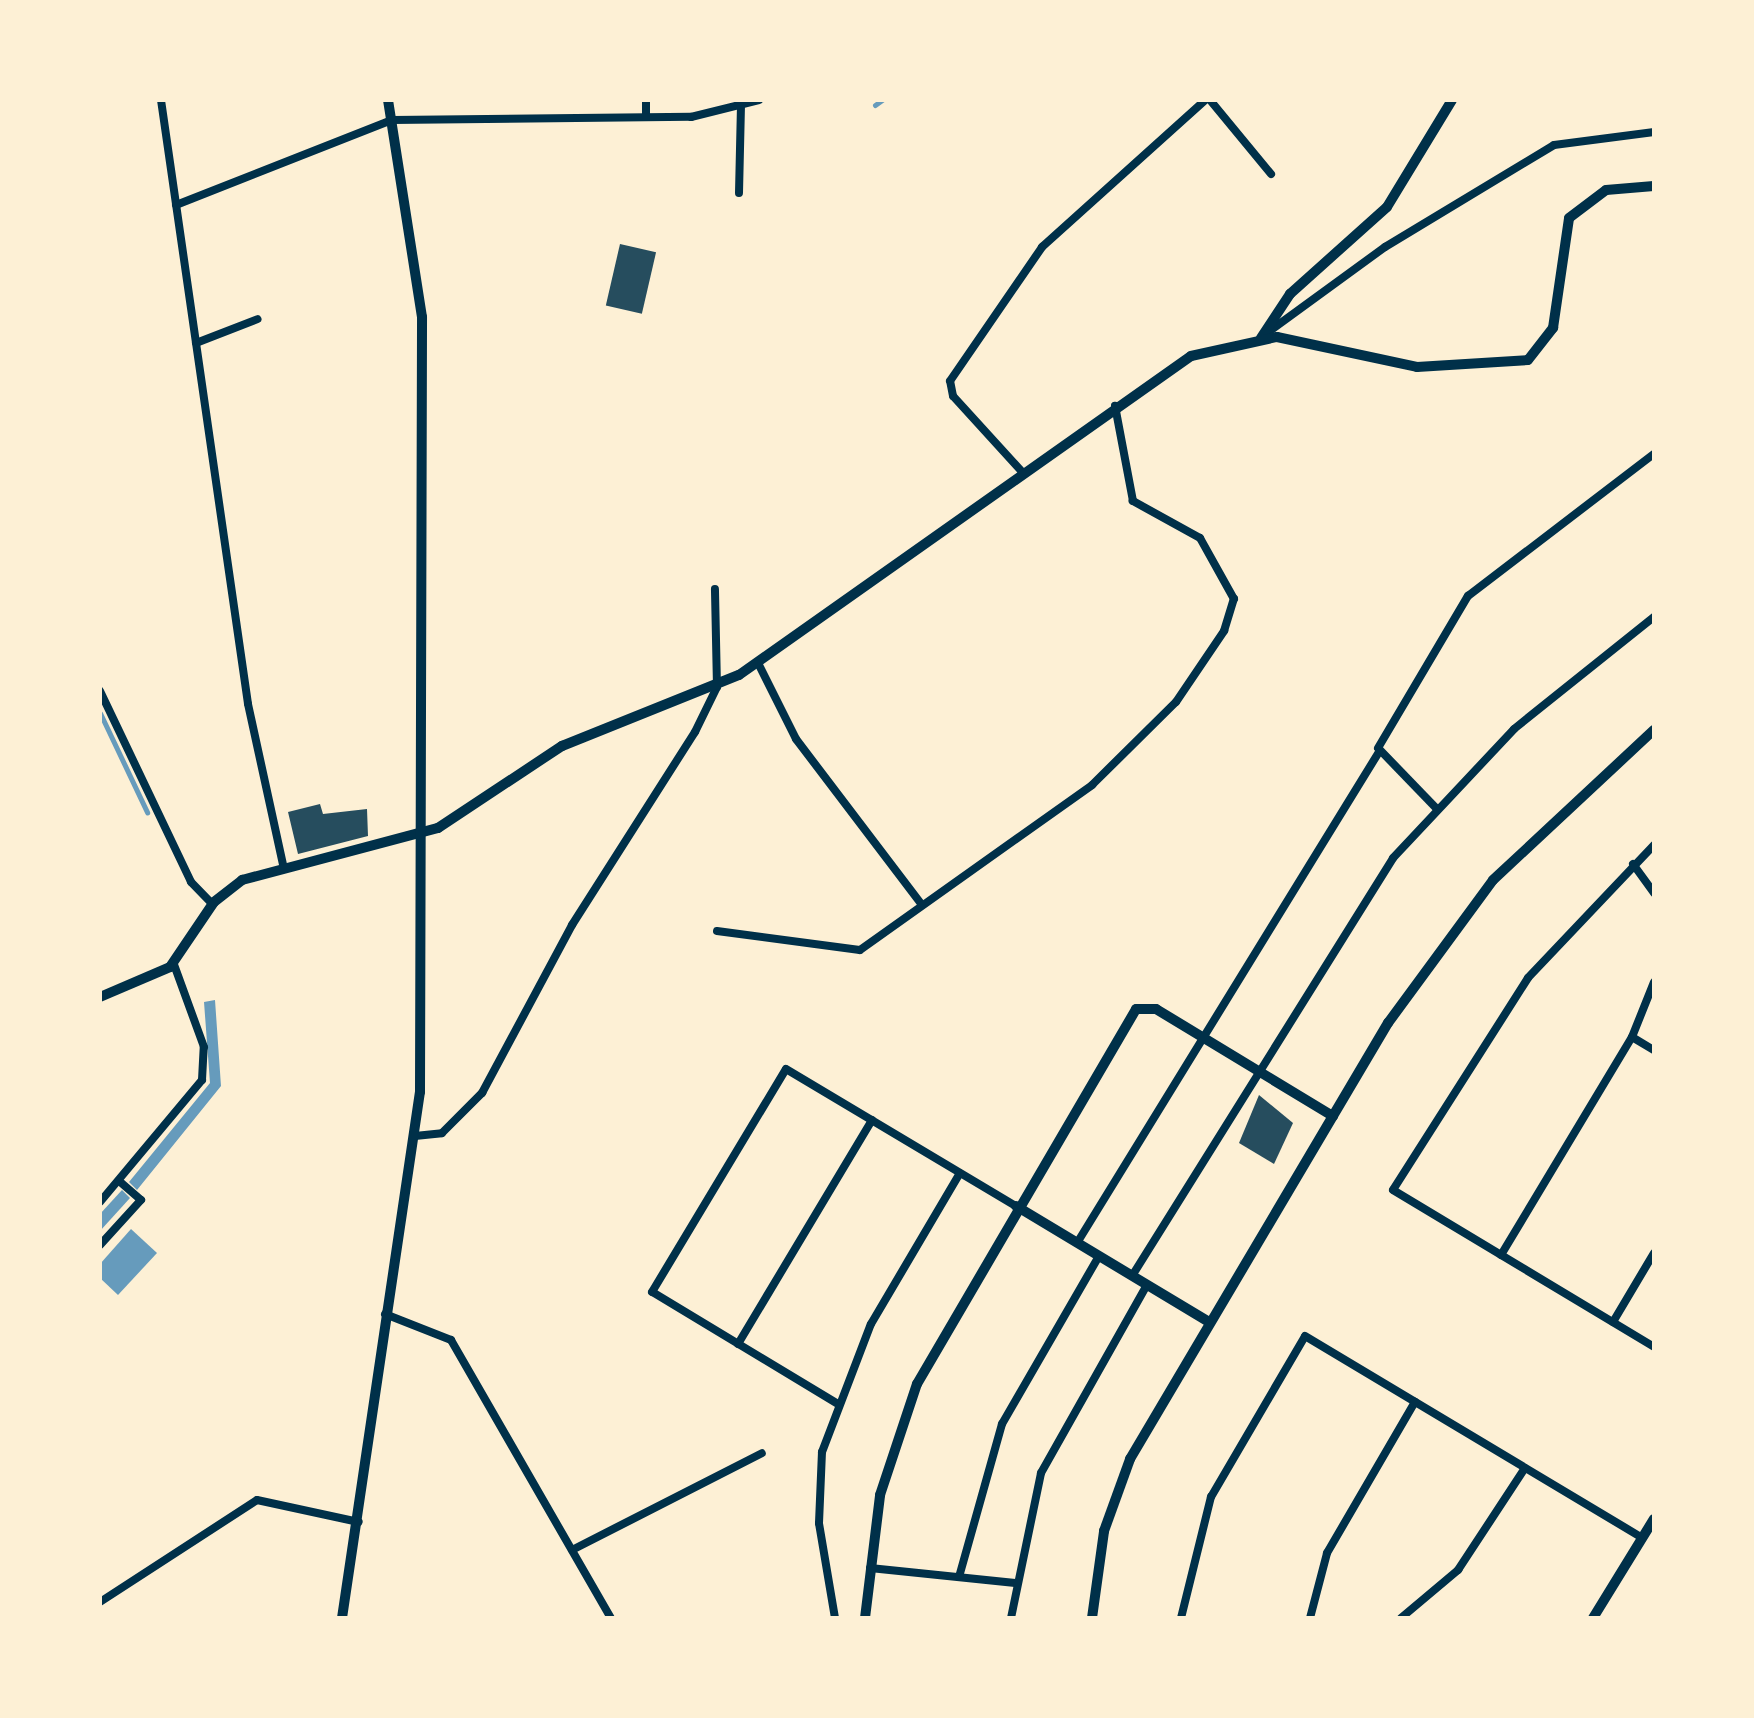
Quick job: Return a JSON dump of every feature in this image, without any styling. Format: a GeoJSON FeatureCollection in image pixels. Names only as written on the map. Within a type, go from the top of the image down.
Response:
{"type":"FeatureCollection","features":[{"type":"Feature","properties":{"kind":"street"},"geometry":{"type":"LineString","coordinates":[[161,100],[248,704],[284,869]]}},
{"type":"Feature","properties":{"kind":"street"},"geometry":{"type":"LineString","coordinates":[[342,1618],[359,1522],[385,1314],[415,1136],[421,834],[422,317],[388,100]]}},
{"type":"Feature","properties":{"kind":"street"},"geometry":{"type":"LineString","coordinates":[[646,100],[646,117]]}},
{"type":"Feature","properties":{"kind":"street"},"geometry":{"type":"LineString","coordinates":[[176,205],[392,120],[646,117],[741,108],[759,100]]}},
{"type":"Feature","properties":{"kind":"street"},"geometry":{"type":"LineString","coordinates":[[1024,474],[953,396],[950,381],[1042,247],[1207,100],[1271,174]]}},
{"type":"Feature","properties":{"kind":"street"},"geometry":{"type":"LineString","coordinates":[[1260,338],[1290,294],[1387,207],[1452,100]]}},
{"type":"Feature","properties":{"kind":"street"},"geometry":{"type":"LineString","coordinates":[[739,193],[741,108]]}},
{"type":"Feature","properties":{"kind":"street"},"geometry":{"type":"LineString","coordinates":[[1260,338],[1385,247],[1554,145],[1654,132]]}},
{"type":"Feature","properties":{"kind":"street"},"geometry":{"type":"LineString","coordinates":[[100,997],[174,962],[212,904],[242,880],[421,834],[590,732],[717,687],[1191,356],[1260,338],[1316,340],[1416,367],[1514,366],[1539,352],[1553,328],[1560,240],[1576,209],[1606,190],[1654,186]]}},
{"type":"Feature","properties":{"kind":"street"},"geometry":{"type":"LineString","coordinates":[[196,344],[258,319]]}},
{"type":"Feature","properties":{"kind":"street"},"geometry":{"type":"LineString","coordinates":[[716,931],[855,952],[1145,738],[1232,616],[1230,582],[1213,550],[1133,501],[1115,406]]}},
{"type":"Feature","properties":{"kind":"street"},"geometry":{"type":"LineString","coordinates":[[1077,1243],[1379,752],[1468,596],[1654,454]]}},
{"type":"Feature","properties":{"kind":"street"},"geometry":{"type":"LineString","coordinates":[[415,1136],[442,1133],[482,1093],[717,687],[715,589]]}},
{"type":"Feature","properties":{"kind":"street"},"geometry":{"type":"LineString","coordinates":[[1132,1276],[1344,926],[1436,808],[1535,710],[1654,617]]}},
{"type":"Feature","properties":{"kind":"street"},"geometry":{"type":"LineString","coordinates":[[758,662],[796,739],[922,906]]}},
{"type":"Feature","properties":{"kind":"street"},"geometry":{"type":"LineString","coordinates":[[100,691],[191,882],[212,904]]}},
{"type":"Feature","properties":{"kind":"street"},"geometry":{"type":"LineString","coordinates":[[1092,1618],[1120,1483],[1209,1322],[1333,1116],[1475,901],[1551,818],[1654,730]]}},
{"type":"Feature","properties":{"kind":"street"},"geometry":{"type":"LineString","coordinates":[[1379,752],[1436,808]]}},
{"type":"Feature","properties":{"kind":"street"},"geometry":{"type":"LineString","coordinates":[[1654,845],[1520,988],[1393,1190],[1654,1346]]}},
{"type":"Feature","properties":{"kind":"street"},"geometry":{"type":"LineString","coordinates":[[1633,864],[1654,893]]}},
{"type":"Feature","properties":{"kind":"street"},"geometry":{"type":"LineString","coordinates":[[100,1202],[202,1080],[204,1046],[174,962]]}},
{"type":"Feature","properties":{"kind":"street"},"geometry":{"type":"LineString","coordinates":[[1501,1255],[1632,1037],[1654,982]]}},
{"type":"Feature","properties":{"kind":"street"},"geometry":{"type":"LineString","coordinates":[[865,1618],[868,1568],[916,1384],[1016,1206],[1136,1009],[1156,1010],[1333,1116]]}},
{"type":"Feature","properties":{"kind":"street"},"geometry":{"type":"LineString","coordinates":[[1632,1037],[1654,1050]]}},
{"type":"Feature","properties":{"kind":"street"},"geometry":{"type":"LineString","coordinates":[[838,1404],[652,1292],[786,1069],[1209,1322]]}},
{"type":"Feature","properties":{"kind":"street"},"geometry":{"type":"LineString","coordinates":[[738,1344],[872,1120]]}},
{"type":"Feature","properties":{"kind":"street"},"geometry":{"type":"LineString","coordinates":[[835,1618],[817,1500],[838,1404],[878,1311],[960,1173]]}},
{"type":"Feature","properties":{"kind":"street"},"geometry":{"type":"LineString","coordinates":[[100,1245],[141,1200],[119,1180]]}},
{"type":"Feature","properties":{"kind":"street"},"geometry":{"type":"LineString","coordinates":[[1613,1322],[1654,1253]]}},
{"type":"Feature","properties":{"kind":"street"},"geometry":{"type":"LineString","coordinates":[[959,1578],[1002,1424],[1099,1256]]}},
{"type":"Feature","properties":{"kind":"street"},"geometry":{"type":"LineString","coordinates":[[1012,1618],[1015,1583],[1052,1447],[1147,1285]]}},
{"type":"Feature","properties":{"kind":"street"},"geometry":{"type":"LineString","coordinates":[[385,1314],[451,1340],[610,1618]]}},
{"type":"Feature","properties":{"kind":"street"},"geometry":{"type":"LineString","coordinates":[[1182,1618],[1211,1497],[1305,1336],[1642,1538]]}},
{"type":"Feature","properties":{"kind":"street"},"geometry":{"type":"LineString","coordinates":[[1310,1618],[1326,1553],[1416,1402]]}},
{"type":"Feature","properties":{"kind":"street"},"geometry":{"type":"LineString","coordinates":[[572,1550],[762,1453]]}},
{"type":"Feature","properties":{"kind":"street"},"geometry":{"type":"LineString","coordinates":[[1401,1618],[1458,1570],[1525,1468]]}},
{"type":"Feature","properties":{"kind":"street"},"geometry":{"type":"LineString","coordinates":[[100,1602],[257,1500],[359,1522]]}},
{"type":"Feature","properties":{"kind":"street"},"geometry":{"type":"LineString","coordinates":[[1593,1618],[1654,1519]]}},
{"type":"Feature","properties":{"kind":"street"},"geometry":{"type":"LineString","coordinates":[[868,1568],[1015,1583]]}},
{"type":"Feature","properties":{"kind":"water"},"geometry":{"type":"Polygon","coordinates":[[[215,1000],[221,1086],[137,1190],[129,1182],[210,1083],[204,1002],[215,1000]]]}},
{"type":"Feature","properties":{"kind":"water"},"geometry":{"type":"Polygon","coordinates":[[[122,1190],[130,1198],[100,1231],[100,1214],[122,1190]]]}},
{"type":"Feature","properties":{"kind":"water"},"geometry":{"type":"Polygon","coordinates":[[[131,1229],[157,1253],[118,1295],[100,1278],[100,1264],[131,1229]]]}},
{"type":"Feature","properties":{"kind":"building"},"geometry":{"type":"Polygon","coordinates":[[[620,244],[656,252],[642,314],[606,305],[620,244]]]}},
{"type":"Feature","properties":{"kind":"building"},"geometry":{"type":"Polygon","coordinates":[[[320,804],[323,814],[367,809],[368,836],[298,854],[288,812],[320,804]]]}},
{"type":"Feature","properties":{"kind":"building"},"geometry":{"type":"Polygon","coordinates":[[[1259,1095],[1293,1123],[1274,1164],[1239,1143],[1259,1095]]]}},
{"type":"Feature","properties":{"kind":"waterway"},"geometry":{"type":"LineString","coordinates":[[875,105],[882,100]]}},
{"type":"Feature","properties":{"kind":"waterway"},"geometry":{"type":"LineString","coordinates":[[100,713],[147,812]]}}]}
